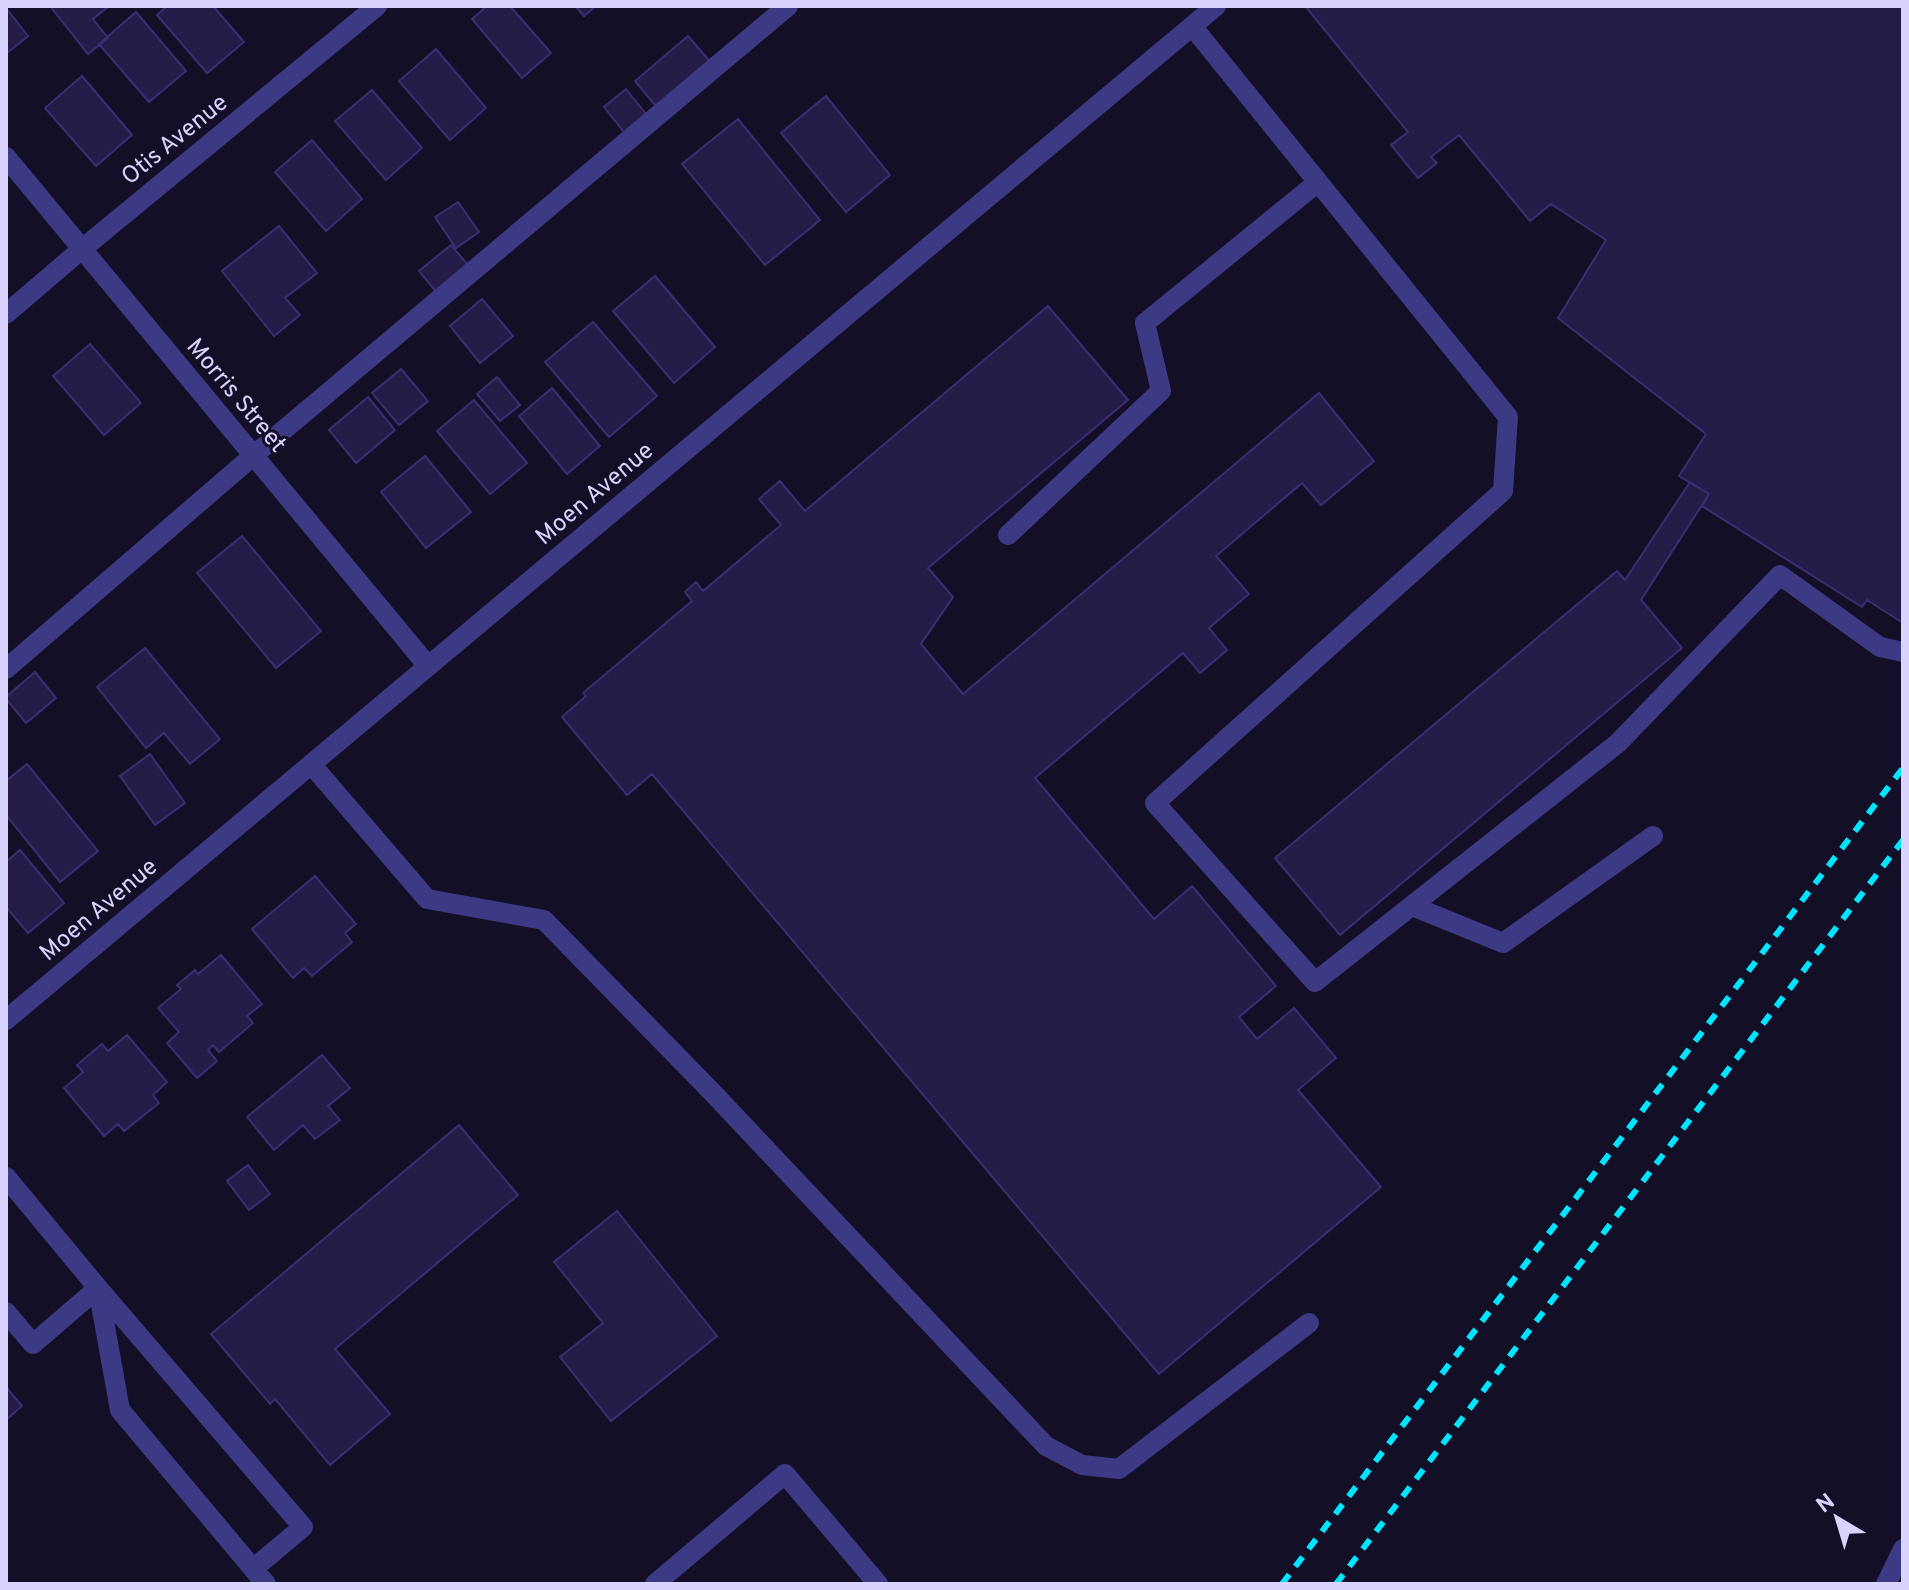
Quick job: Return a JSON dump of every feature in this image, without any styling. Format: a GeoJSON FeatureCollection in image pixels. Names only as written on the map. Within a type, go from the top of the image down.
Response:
{"type":"FeatureCollection","features":[{"type":"Feature","properties":{"kind":"street","name":"Otis Avenue"},"geometry":{"type":"LineString","coordinates":[[6,314],[377,6]]}},
{"type":"Feature","properties":{"kind":"street"},"geometry":{"type":"LineString","coordinates":[[6,669],[254,455],[788,6]]}},
{"type":"Feature","properties":{"kind":"street","name":"Moen Avenue"},"geometry":{"type":"LineString","coordinates":[[6,1020],[1216,6]]}},
{"type":"Feature","properties":{"kind":"street"},"geometry":{"type":"LineString","coordinates":[[1192,26],[1508,417],[1503,491],[1155,803],[1315,982],[1618,743],[1780,575],[1880,647],[1903,652]]}},
{"type":"Feature","properties":{"kind":"street","name":"Morris Street"},"geometry":{"type":"LineString","coordinates":[[6,157],[428,666]]}},
{"type":"Feature","properties":{"kind":"street"},"geometry":{"type":"LineString","coordinates":[[1008,535],[1161,391],[1145,323],[1318,182]]}},
{"type":"Feature","properties":{"kind":"street"},"geometry":{"type":"LineString","coordinates":[[311,764],[427,899],[544,920],[712,1092],[1046,1446],[1082,1465],[1119,1469],[1309,1323]]}},
{"type":"Feature","properties":{"kind":"street"},"geometry":{"type":"LineString","coordinates":[[1412,906],[1503,943],[1653,836]]}},
{"type":"Feature","properties":{"kind":"street"},"geometry":{"type":"LineString","coordinates":[[6,1177],[303,1527],[259,1576],[120,1410],[98,1288]]}},
{"type":"Feature","properties":{"kind":"street"},"geometry":{"type":"LineString","coordinates":[[6,1312],[33,1344],[98,1288]]}},
{"type":"Feature","properties":{"kind":"street"},"geometry":{"type":"LineString","coordinates":[[655,1584],[785,1474],[878,1584]]}},
{"type":"Feature","properties":{"kind":"street"},"geometry":{"type":"LineString","coordinates":[[1886,1584],[1903,1549]]}},
{"type":"Feature","properties":{"kind":"building"},"geometry":{"type":"Polygon","coordinates":[[[50,6],[109,6],[93,19],[108,38],[88,54],[50,6]]]}},
{"type":"Feature","properties":{"kind":"building"},"geometry":{"type":"Polygon","coordinates":[[[167,6],[213,6],[244,42],[207,73],[157,15],[167,6]]]}},
{"type":"Feature","properties":{"kind":"building"},"geometry":{"type":"Polygon","coordinates":[[[487,6],[510,6],[551,53],[522,78],[472,19],[487,6]]]}},
{"type":"Feature","properties":{"kind":"building"},"geometry":{"type":"Polygon","coordinates":[[[575,6],[596,6],[584,16],[575,6]]]}},
{"type":"Feature","properties":{"kind":"building"},"geometry":{"type":"Polygon","coordinates":[[[1305,6],[1903,6],[1903,623],[1867,600],[1862,607],[1702,506],[1709,494],[1679,476],[1706,434],[1558,318],[1606,240],[1551,204],[1530,221],[1459,135],[1431,157],[1437,163],[1418,178],[1391,145],[1408,132],[1305,6]]]}},
{"type":"Feature","properties":{"kind":"building"},"geometry":{"type":"Polygon","coordinates":[[[6,8],[28,36],[6,54],[6,8]]]}},
{"type":"Feature","properties":{"kind":"building"},"geometry":{"type":"Polygon","coordinates":[[[136,12],[186,71],[149,102],[99,44],[136,12]]]}},
{"type":"Feature","properties":{"kind":"building"},"geometry":{"type":"Polygon","coordinates":[[[688,36],[713,65],[660,111],[635,81],[688,36]]]}},
{"type":"Feature","properties":{"kind":"building"},"geometry":{"type":"Polygon","coordinates":[[[436,49],[486,108],[450,140],[399,81],[436,49]]]}},
{"type":"Feature","properties":{"kind":"building"},"geometry":{"type":"Polygon","coordinates":[[[82,76],[132,135],[96,166],[45,108],[82,76]]]}},
{"type":"Feature","properties":{"kind":"building"},"geometry":{"type":"Polygon","coordinates":[[[626,89],[650,119],[628,137],[604,107],[626,89]]]}},
{"type":"Feature","properties":{"kind":"building"},"geometry":{"type":"Polygon","coordinates":[[[372,90],[422,148],[386,180],[335,121],[372,90]]]}},
{"type":"Feature","properties":{"kind":"building"},"geometry":{"type":"Polygon","coordinates":[[[826,96],[890,175],[846,212],[781,133],[826,96]]]}},
{"type":"Feature","properties":{"kind":"building"},"geometry":{"type":"Polygon","coordinates":[[[738,119],[820,220],[765,265],[682,164],[738,119]]]}},
{"type":"Feature","properties":{"kind":"building"},"geometry":{"type":"Polygon","coordinates":[[[312,140],[362,199],[326,231],[275,172],[312,140]]]}},
{"type":"Feature","properties":{"kind":"building"},"geometry":{"type":"Polygon","coordinates":[[[458,202],[479,232],[456,248],[435,217],[458,202]]]}},
{"type":"Feature","properties":{"kind":"building"},"geometry":{"type":"Polygon","coordinates":[[[279,226],[317,273],[285,298],[300,315],[274,336],[222,271],[279,226]]]}},
{"type":"Feature","properties":{"kind":"building"},"geometry":{"type":"Polygon","coordinates":[[[451,245],[474,272],[441,298],[419,271],[451,245]]]}},
{"type":"Feature","properties":{"kind":"building"},"geometry":{"type":"Polygon","coordinates":[[[655,276],[715,347],[674,383],[613,311],[655,276]]]}},
{"type":"Feature","properties":{"kind":"building"},"geometry":{"type":"Polygon","coordinates":[[[482,299],[513,336],[480,363],[450,326],[482,299]]]}},
{"type":"Feature","properties":{"kind":"building"},"geometry":{"type":"Polygon","coordinates":[[[1048,306],[1128,400],[928,568],[953,597],[921,644],[963,694],[1319,393],[1374,461],[1321,505],[1302,483],[1216,556],[1249,594],[1209,628],[1227,650],[1200,673],[1183,653],[1035,778],[1154,919],[1192,886],[1276,986],[1239,1017],[1257,1039],[1294,1008],[1336,1058],[1298,1090],[1381,1187],[1159,1374],[652,774],[627,795],[562,717],[586,696],[583,693],[692,601],[685,592],[696,582],[703,591],[781,525],[759,499],[780,481],[805,511],[1048,306]]]}},
{"type":"Feature","properties":{"kind":"building"},"geometry":{"type":"Polygon","coordinates":[[[593,322],[657,396],[609,437],[545,362],[593,322]]]}},
{"type":"Feature","properties":{"kind":"building"},"geometry":{"type":"Polygon","coordinates":[[[90,344],[141,403],[104,435],[53,376],[90,344]]]}},
{"type":"Feature","properties":{"kind":"building"},"geometry":{"type":"Polygon","coordinates":[[[401,369],[428,401],[399,425],[372,393],[401,369]]]}},
{"type":"Feature","properties":{"kind":"building"},"geometry":{"type":"Polygon","coordinates":[[[497,377],[520,405],[500,421],[477,394],[497,377]]]}},
{"type":"Feature","properties":{"kind":"building"},"geometry":{"type":"Polygon","coordinates":[[[552,388],[600,446],[567,474],[519,416],[552,388]]]}},
{"type":"Feature","properties":{"kind":"building"},"geometry":{"type":"Polygon","coordinates":[[[368,397],[395,430],[356,463],[329,430],[368,397]]]}},
{"type":"Feature","properties":{"kind":"building"},"geometry":{"type":"Polygon","coordinates":[[[474,400],[527,463],[490,494],[437,431],[474,400]]]}},
{"type":"Feature","properties":{"kind":"building"},"geometry":{"type":"Polygon","coordinates":[[[425,456],[471,512],[426,548],[381,492],[425,456]]]}},
{"type":"Feature","properties":{"kind":"building"},"geometry":{"type":"Polygon","coordinates":[[[1690,482],[1709,494],[1641,600],[1682,648],[1340,935],[1275,858],[1617,571],[1625,580],[1690,482]]]}},
{"type":"Feature","properties":{"kind":"building"},"geometry":{"type":"Polygon","coordinates":[[[242,536],[321,631],[276,668],[197,573],[242,536]]]}},
{"type":"Feature","properties":{"kind":"building"},"geometry":{"type":"Polygon","coordinates":[[[145,648],[220,739],[190,764],[164,733],[146,748],[97,687],[145,648]]]}},
{"type":"Feature","properties":{"kind":"building"},"geometry":{"type":"Polygon","coordinates":[[[35,672],[56,698],[26,723],[6,697],[35,672]]]}},
{"type":"Feature","properties":{"kind":"building"},"geometry":{"type":"Polygon","coordinates":[[[150,754],[185,803],[155,825],[120,776],[150,754]]]}},
{"type":"Feature","properties":{"kind":"building"},"geometry":{"type":"Polygon","coordinates":[[[27,764],[98,851],[60,882],[6,815],[6,781],[27,764]]]}},
{"type":"Feature","properties":{"kind":"building"},"geometry":{"type":"Polygon","coordinates":[[[20,850],[64,903],[28,933],[6,907],[6,862],[20,850]]]}},
{"type":"Feature","properties":{"kind":"building"},"geometry":{"type":"Polygon","coordinates":[[[315,876],[356,924],[345,933],[352,942],[312,976],[304,968],[293,978],[252,929],[315,876]]]}},
{"type":"Feature","properties":{"kind":"building"},"geometry":{"type":"Polygon","coordinates":[[[221,955],[262,1004],[247,1016],[253,1023],[219,1052],[213,1045],[208,1050],[217,1061],[197,1078],[167,1043],[179,1032],[158,1008],[181,989],[177,985],[195,970],[198,974],[221,955]]]}},
{"type":"Feature","properties":{"kind":"building"},"geometry":{"type":"Polygon","coordinates":[[[127,1035],[167,1082],[153,1095],[159,1103],[124,1131],[118,1124],[104,1136],[64,1088],[83,1072],[77,1065],[102,1044],[108,1051],[127,1035]]]}},
{"type":"Feature","properties":{"kind":"building"},"geometry":{"type":"Polygon","coordinates":[[[322,1055],[350,1088],[328,1106],[340,1120],[315,1139],[303,1125],[274,1150],[247,1117],[322,1055]]]}},
{"type":"Feature","properties":{"kind":"building"},"geometry":{"type":"Polygon","coordinates":[[[459,1125],[518,1195],[335,1349],[390,1414],[330,1465],[275,1399],[270,1404],[211,1334],[459,1125]]]}},
{"type":"Feature","properties":{"kind":"building"},"geometry":{"type":"Polygon","coordinates":[[[248,1165],[270,1194],[249,1210],[227,1181],[248,1165]]]}},
{"type":"Feature","properties":{"kind":"building"},"geometry":{"type":"Polygon","coordinates":[[[617,1211],[717,1336],[611,1421],[560,1357],[603,1323],[554,1262],[617,1211]]]}},
{"type":"Feature","properties":{"kind":"building"},"geometry":{"type":"Polygon","coordinates":[[[6,1387],[22,1406],[6,1420],[6,1387]]]}},
{"type":"Feature","properties":{"kind":"railway"},"geometry":{"type":"LineString","coordinates":[[1282,1584],[1903,768]]}},
{"type":"Feature","properties":{"kind":"railway"},"geometry":{"type":"LineString","coordinates":[[1336,1584],[1903,840]]}}]}
